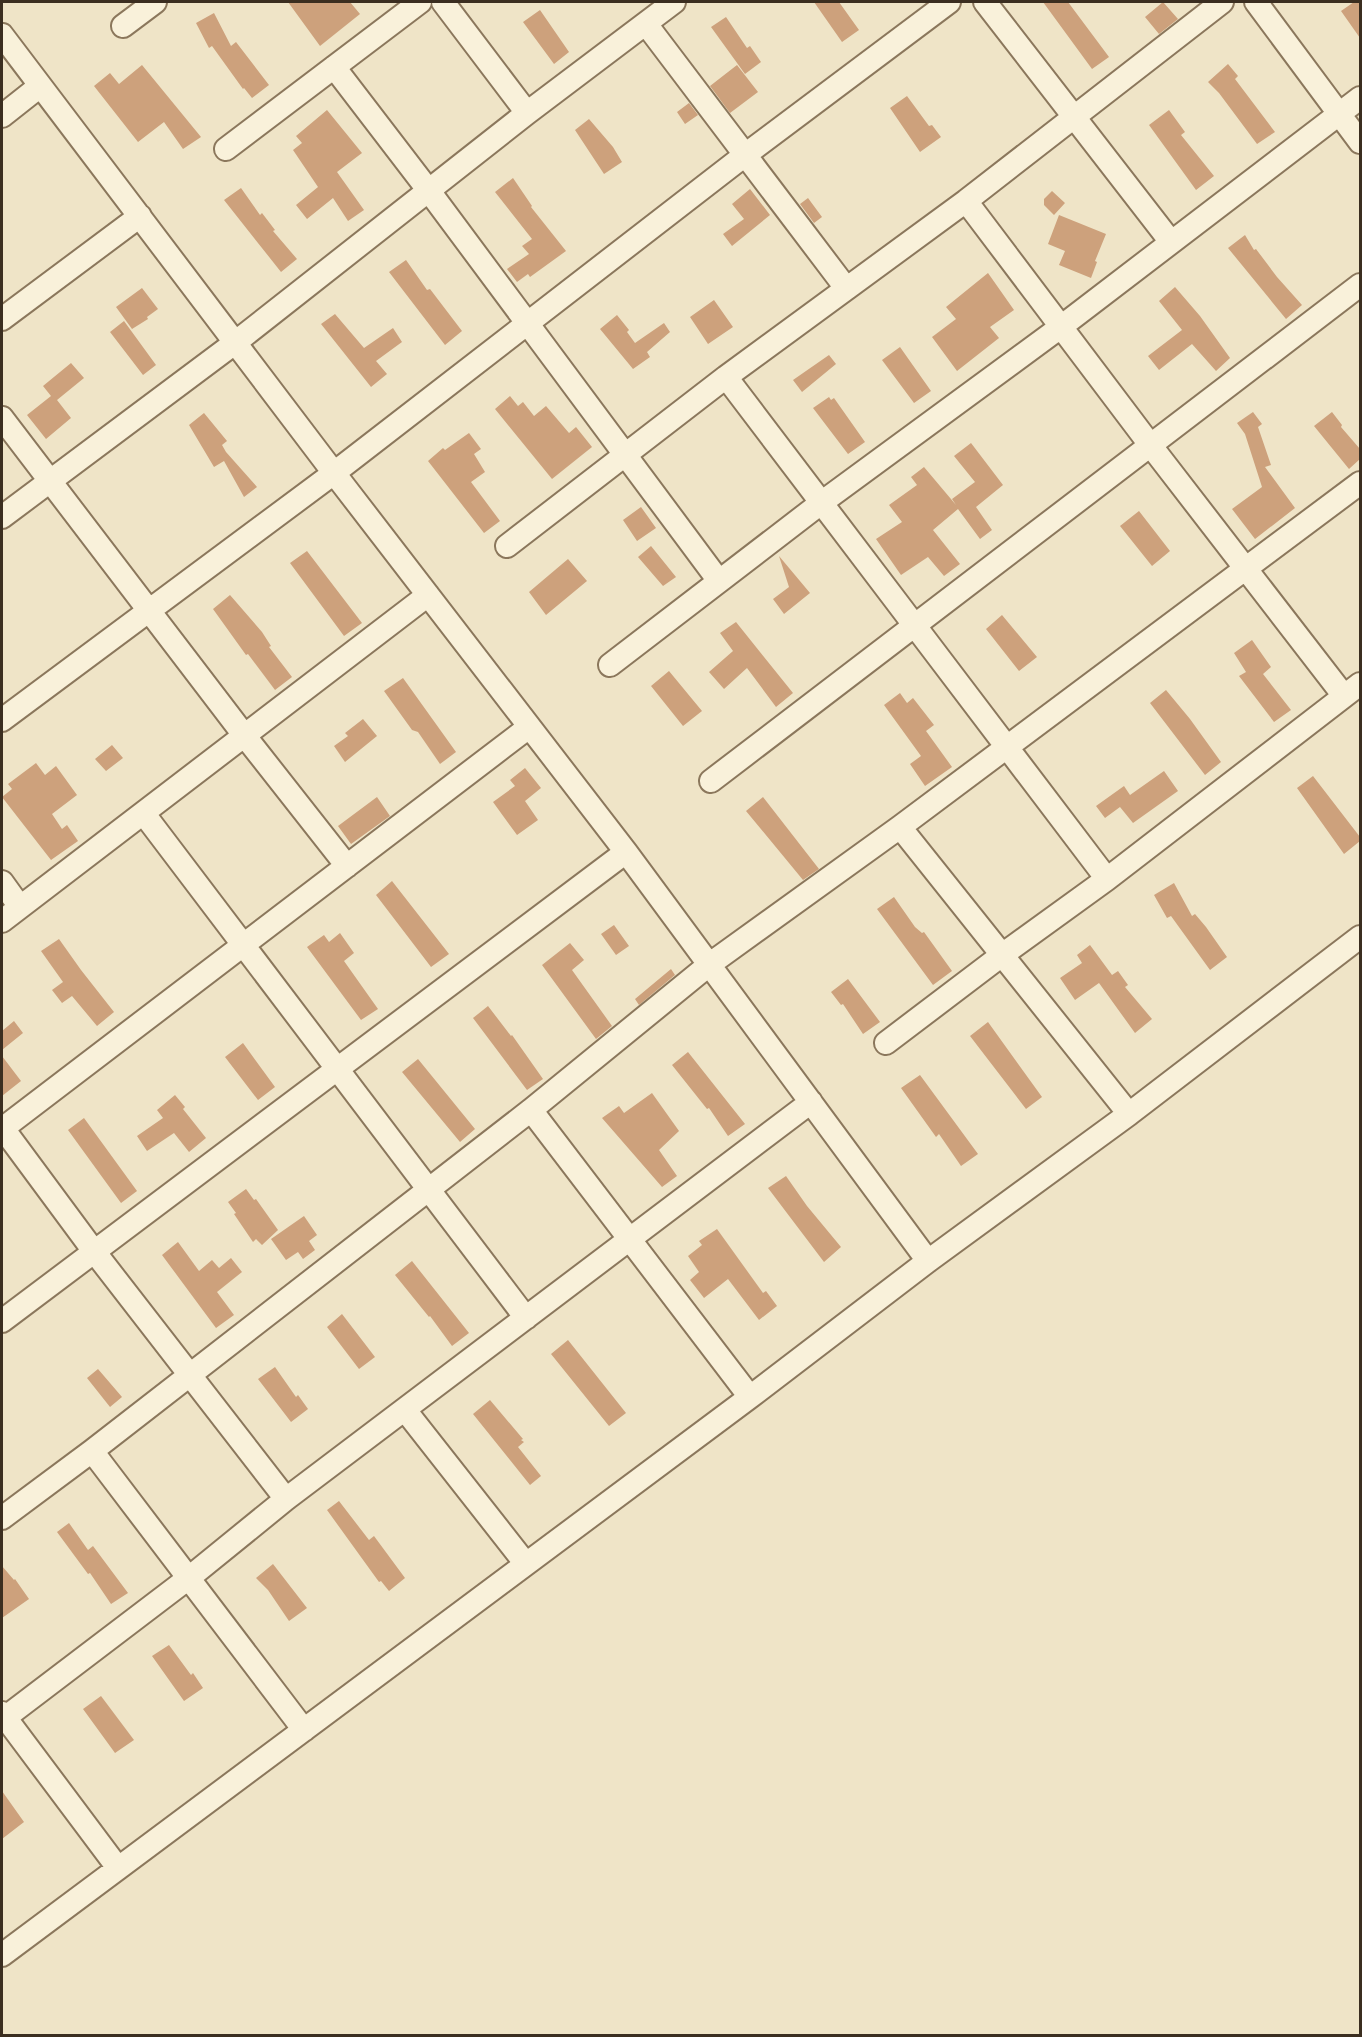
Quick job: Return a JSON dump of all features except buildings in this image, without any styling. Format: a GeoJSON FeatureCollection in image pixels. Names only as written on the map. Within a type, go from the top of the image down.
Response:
{"type":"FeatureCollection","features":[{"type":"Feature","properties":{"kind":"street"},"geometry":{"type":"LineString","coordinates":[[123,26],[155,2]]}},
{"type":"Feature","properties":{"kind":"street"},"geometry":{"type":"LineString","coordinates":[[226,149],[420,2]]}},
{"type":"Feature","properties":{"kind":"street"},"geometry":{"type":"LineString","coordinates":[[443,2],[527,113]]}},
{"type":"Feature","properties":{"kind":"street"},"geometry":{"type":"LineString","coordinates":[[2,517],[236,342],[527,113],[674,2]]}},
{"type":"Feature","properties":{"kind":"street"},"geometry":{"type":"LineString","coordinates":[[2,720],[334,473],[745,155],[948,2]]}},
{"type":"Feature","properties":{"kind":"street"},"geometry":{"type":"LineString","coordinates":[[985,2],[1171,242]]}},
{"type":"Feature","properties":{"kind":"street"},"geometry":{"type":"LineString","coordinates":[[507,546],[627,456],[726,377],[966,201],[1222,2]]}},
{"type":"Feature","properties":{"kind":"street"},"geometry":{"type":"LineString","coordinates":[[1257,2],[1360,142]]}},
{"type":"Feature","properties":{"kind":"street"},"geometry":{"type":"LineString","coordinates":[[646,24],[846,288]]}},
{"type":"Feature","properties":{"kind":"street"},"geometry":{"type":"LineString","coordinates":[[2,35],[334,473],[626,852],[928,1261]]}},
{"type":"Feature","properties":{"kind":"street"},"geometry":{"type":"LineString","coordinates":[[334,67],[719,581]]}},
{"type":"Feature","properties":{"kind":"street"},"geometry":{"type":"LineString","coordinates":[[2,116],[40,86]]}},
{"type":"Feature","properties":{"kind":"street"},"geometry":{"type":"LineString","coordinates":[[610,665],[820,503],[1062,326],[1360,98]]}},
{"type":"Feature","properties":{"kind":"street"},"geometry":{"type":"LineString","coordinates":[[886,1043],[1107,879],[1352,690],[1246,570],[966,201]]}},
{"type":"Feature","properties":{"kind":"street"},"geometry":{"type":"LineString","coordinates":[[2,319],[140,216]]}},
{"type":"Feature","properties":{"kind":"street"},"geometry":{"type":"LineString","coordinates":[[711,781],[1360,285]]}},
{"type":"Feature","properties":{"kind":"street"},"geometry":{"type":"LineString","coordinates":[[726,377],[1107,879]]}},
{"type":"Feature","properties":{"kind":"street"},"geometry":{"type":"LineString","coordinates":[[2,418],[347,866]]}},
{"type":"Feature","properties":{"kind":"street"},"geometry":{"type":"LineString","coordinates":[[2,1518],[190,1376],[429,1190],[710,964],[900,827],[1246,570],[1357,493]]}},
{"type":"Feature","properties":{"kind":"street"},"geometry":{"type":"LineString","coordinates":[[2,921],[428,595]]}},
{"type":"Feature","properties":{"kind":"street"},"geometry":{"type":"LineString","coordinates":[[286,1499],[93,1250],[2,1128],[529,727]]}},
{"type":"Feature","properties":{"kind":"street"},"geometry":{"type":"LineString","coordinates":[[144,814],[526,1318]]}},
{"type":"Feature","properties":{"kind":"street"},"geometry":{"type":"LineString","coordinates":[[900,827],[1129,1114]]}},
{"type":"Feature","properties":{"kind":"street"},"geometry":{"type":"LineString","coordinates":[[2,1321],[93,1250],[626,852]]}},
{"type":"Feature","properties":{"kind":"street"},"geometry":{"type":"LineString","coordinates":[[2,882],[20,907]]}},
{"type":"Feature","properties":{"kind":"street"},"geometry":{"type":"LineString","coordinates":[[2,1955],[750,1397],[928,1261],[1129,1114],[1360,937]]}},
{"type":"Feature","properties":{"kind":"street"},"geometry":{"type":"LineString","coordinates":[[118,1868],[3,1717],[189,1577],[286,1499],[811,1102]]}},
{"type":"Feature","properties":{"kind":"street"},"geometry":{"type":"LineString","coordinates":[[531,1110],[750,1397]]}},
{"type":"Feature","properties":{"kind":"street"},"geometry":{"type":"LineString","coordinates":[[405,1410],[526,1564]]}},
{"type":"Feature","properties":{"kind":"street"},"geometry":{"type":"LineString","coordinates":[[92,1451],[304,1730]]}}]}
